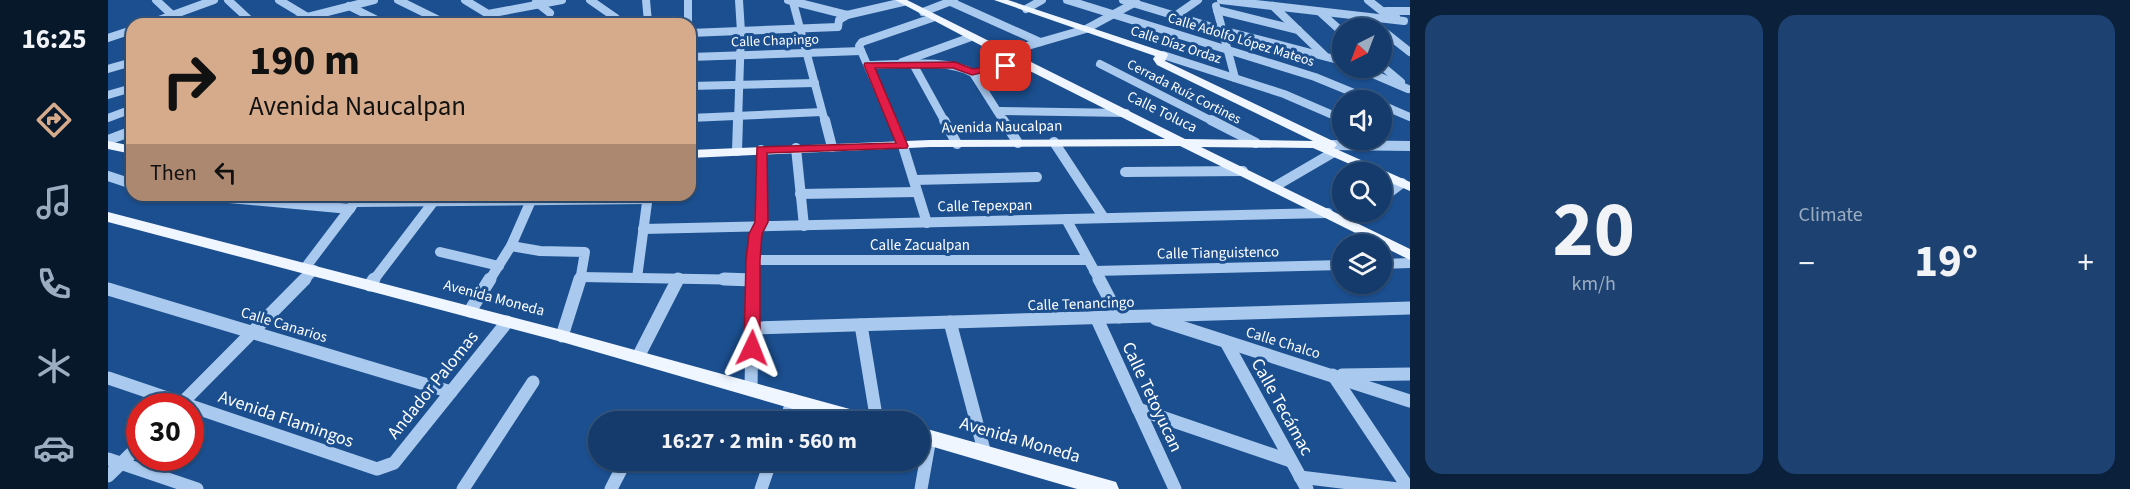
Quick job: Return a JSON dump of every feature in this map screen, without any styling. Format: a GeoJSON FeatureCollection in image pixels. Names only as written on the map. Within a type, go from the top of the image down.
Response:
{"type":"FeatureCollection","features":[{"type":"Feature","properties":{"kind":"main road","name":"Calle Díaz Ordaz"},"geometry":{"type":"LineString","coordinates":[[999,0],[1163,55]]}},
{"type":"Feature","properties":{"kind":"main road","name":"Calle Toluca"},"geometry":{"type":"LineString","coordinates":[[902,1],[1410,255]]}},
{"type":"Feature","properties":{"kind":"main road"},"geometry":{"type":"LineString","coordinates":[[1163,55],[1158,59],[1161,63],[1332,149]]}},
{"type":"Feature","properties":{"kind":"main road","name":"Avenida Naucalpan"},"geometry":{"type":"LineString","coordinates":[[696,154],[796,148],[1054,142],[1316,144],[1332,149]]}},
{"type":"Feature","properties":{"kind":"main road"},"geometry":{"type":"LineString","coordinates":[[108,145],[126,149]]}},
{"type":"Feature","properties":{"kind":"main road"},"geometry":{"type":"LineString","coordinates":[[1334,150],[1358,162]]}},
{"type":"Feature","properties":{"kind":"main road"},"geometry":{"type":"LineString","coordinates":[[1392,179],[1406,185]]}},
{"type":"Feature","properties":{"kind":"main road","name":"Avenida Moneda"},"geometry":{"type":"LineString","coordinates":[[108,217],[470,311],[830,411]]}},
{"type":"Feature","properties":{"kind":"main road","name":"Avenida Moneda"},"geometry":{"type":"LineString","coordinates":[[930,438],[1078,484],[1109,489]]}},
{"type":"Feature","properties":{"kind":"street"},"geometry":{"type":"LineString","coordinates":[[156,0],[177,18]]}},
{"type":"Feature","properties":{"kind":"street"},"geometry":{"type":"LineString","coordinates":[[165,18],[214,0]]}},
{"type":"Feature","properties":{"kind":"street"},"geometry":{"type":"LineString","coordinates":[[228,0],[248,18]]}},
{"type":"Feature","properties":{"kind":"street"},"geometry":{"type":"LineString","coordinates":[[279,0],[312,18]]}},
{"type":"Feature","properties":{"kind":"street"},"geometry":{"type":"LineString","coordinates":[[302,18],[354,3],[374,0]]}},
{"type":"Feature","properties":{"kind":"street"},"geometry":{"type":"LineString","coordinates":[[398,0],[435,18]]}},
{"type":"Feature","properties":{"kind":"street"},"geometry":{"type":"LineString","coordinates":[[465,0],[486,16],[562,0]]}},
{"type":"Feature","properties":{"kind":"street"},"geometry":{"type":"LineString","coordinates":[[533,0],[550,13]]}},
{"type":"Feature","properties":{"kind":"street"},"geometry":{"type":"LineString","coordinates":[[590,0],[611,18]]}},
{"type":"Feature","properties":{"kind":"street"},"geometry":{"type":"LineString","coordinates":[[646,0],[648,18]]}},
{"type":"Feature","properties":{"kind":"street"},"geometry":{"type":"LineString","coordinates":[[688,0],[688,18]]}},
{"type":"Feature","properties":{"kind":"street"},"geometry":{"type":"LineString","coordinates":[[737,151],[741,32],[739,0]]}},
{"type":"Feature","properties":{"kind":"street"},"geometry":{"type":"LineString","coordinates":[[794,2],[813,0]]}},
{"type":"Feature","properties":{"kind":"street"},"geometry":{"type":"LineString","coordinates":[[1026,9],[1042,0]]}},
{"type":"Feature","properties":{"kind":"street","name":"Calle Adolfo López Mateos"},"geometry":{"type":"LineString","coordinates":[[1067,0],[1315,77],[1347,90]]}},
{"type":"Feature","properties":{"kind":"street"},"geometry":{"type":"LineString","coordinates":[[1123,0],[1136,2],[1222,30],[1332,58]]}},
{"type":"Feature","properties":{"kind":"street"},"geometry":{"type":"LineString","coordinates":[[1175,16],[1198,0]]}},
{"type":"Feature","properties":{"kind":"street"},"geometry":{"type":"LineString","coordinates":[[1214,0],[1236,78]]}},
{"type":"Feature","properties":{"kind":"street"},"geometry":{"type":"LineString","coordinates":[[1221,0],[1407,22]]}},
{"type":"Feature","properties":{"kind":"street"},"geometry":{"type":"LineString","coordinates":[[1368,0],[1382,11],[1407,22]]}},
{"type":"Feature","properties":{"kind":"street"},"geometry":{"type":"LineString","coordinates":[[696,33],[840,26],[838,20],[847,15],[902,1]]}},
{"type":"Feature","properties":{"kind":"street"},"geometry":{"type":"LineString","coordinates":[[927,223],[903,146],[859,44],[927,15],[953,1],[1040,42]]}},
{"type":"Feature","properties":{"kind":"street"},"geometry":{"type":"LineString","coordinates":[[794,2],[847,15]]}},
{"type":"Feature","properties":{"kind":"street"},"geometry":{"type":"LineString","coordinates":[[794,2],[832,147]]}},
{"type":"Feature","properties":{"kind":"street"},"geometry":{"type":"LineString","coordinates":[[1003,53],[1086,29],[1136,2]]}},
{"type":"Feature","properties":{"kind":"street"},"geometry":{"type":"LineString","coordinates":[[354,3],[376,18]]}},
{"type":"Feature","properties":{"kind":"street"},"geometry":{"type":"LineString","coordinates":[[1273,6],[1325,56]]}},
{"type":"Feature","properties":{"kind":"street"},"geometry":{"type":"LineString","coordinates":[[1217,10],[1298,30]]}},
{"type":"Feature","properties":{"kind":"street"},"geometry":{"type":"LineString","coordinates":[[1382,11],[1410,11]]}},
{"type":"Feature","properties":{"kind":"street"},"geometry":{"type":"LineString","coordinates":[[1320,12],[1332,23]]}},
{"type":"Feature","properties":{"kind":"street"},"geometry":{"type":"LineString","coordinates":[[108,32],[126,37]]}},
{"type":"Feature","properties":{"kind":"street"},"geometry":{"type":"LineString","coordinates":[[108,38],[126,32]]}},
{"type":"Feature","properties":{"kind":"street"},"geometry":{"type":"LineString","coordinates":[[893,65],[971,37]]}},
{"type":"Feature","properties":{"kind":"street"},"geometry":{"type":"LineString","coordinates":[[1392,38],[1410,52]]}},
{"type":"Feature","properties":{"kind":"street","name":"Calle Chapingo"},"geometry":{"type":"LineString","coordinates":[[696,57],[861,51]]}},
{"type":"Feature","properties":{"kind":"street","name":"Calle Díaz Ordaz"},"geometry":{"type":"LineString","coordinates":[[1163,55],[1290,96],[1332,115]]}},
{"type":"Feature","properties":{"kind":"street"},"geometry":{"type":"LineString","coordinates":[[868,65],[955,65],[972,72],[1022,63]]}},
{"type":"Feature","properties":{"kind":"street"},"geometry":{"type":"LineString","coordinates":[[108,69],[126,64]]}},
{"type":"Feature","properties":{"kind":"street"},"geometry":{"type":"LineString","coordinates":[[913,64],[957,144]]}},
{"type":"Feature","properties":{"kind":"street","name":"Cerrada Ruíz Cortines"},"geometry":{"type":"LineString","coordinates":[[1100,64],[1256,144]]}},
{"type":"Feature","properties":{"kind":"street"},"geometry":{"type":"LineString","coordinates":[[972,72],[1018,143]]}},
{"type":"Feature","properties":{"kind":"street"},"geometry":{"type":"LineString","coordinates":[[1392,75],[1409,90]]}},
{"type":"Feature","properties":{"kind":"street"},"geometry":{"type":"LineString","coordinates":[[1382,78],[1409,90]]}},
{"type":"Feature","properties":{"kind":"street"},"geometry":{"type":"LineString","coordinates":[[696,87],[815,83]]}},
{"type":"Feature","properties":{"kind":"street"},"geometry":{"type":"LineString","coordinates":[[108,95],[126,90]]}},
{"type":"Feature","properties":{"kind":"street"},"geometry":{"type":"LineString","coordinates":[[1392,109],[1410,117]]}},
{"type":"Feature","properties":{"kind":"street"},"geometry":{"type":"LineString","coordinates":[[108,118],[126,111]]}},
{"type":"Feature","properties":{"kind":"street"},"geometry":{"type":"LineString","coordinates":[[999,111],[1126,113]]}},
{"type":"Feature","properties":{"kind":"street"},"geometry":{"type":"LineString","coordinates":[[696,118],[822,112]]}},
{"type":"Feature","properties":{"kind":"street"},"geometry":{"type":"LineString","coordinates":[[108,140],[126,133]]}},
{"type":"Feature","properties":{"kind":"street"},"geometry":{"type":"LineString","coordinates":[[1054,142],[1104,218]]}},
{"type":"Feature","properties":{"kind":"street"},"geometry":{"type":"LineString","coordinates":[[796,148],[804,226]]}},
{"type":"Feature","properties":{"kind":"street"},"geometry":{"type":"LineString","coordinates":[[1275,187],[1332,149]]}},
{"type":"Feature","properties":{"kind":"street"},"geometry":{"type":"LineString","coordinates":[[751,388],[753,260],[756,234],[761,222],[761,150]]}},
{"type":"Feature","properties":{"kind":"street"},"geometry":{"type":"LineString","coordinates":[[1125,172],[1244,171]]}},
{"type":"Feature","properties":{"kind":"street"},"geometry":{"type":"LineString","coordinates":[[108,176],[126,182]]}},
{"type":"Feature","properties":{"kind":"street"},"geometry":{"type":"LineString","coordinates":[[914,180],[1037,177]]}},
{"type":"Feature","properties":{"kind":"street"},"geometry":{"type":"LineString","coordinates":[[1392,193],[1406,185]]}},
{"type":"Feature","properties":{"kind":"street"},"geometry":{"type":"LineString","coordinates":[[800,194],[917,192]]}},
{"type":"Feature","properties":{"kind":"street"},"geometry":{"type":"LineString","coordinates":[[332,201],[434,201]]}},
{"type":"Feature","properties":{"kind":"street"},"geometry":{"type":"LineString","coordinates":[[370,285],[434,201]]}},
{"type":"Feature","properties":{"kind":"street"},"geometry":{"type":"LineString","coordinates":[[470,311],[511,246],[531,201]]}},
{"type":"Feature","properties":{"kind":"street"},"geometry":{"type":"LineString","coordinates":[[637,278],[646,201]]}},
{"type":"Feature","properties":{"kind":"street"},"geometry":{"type":"LineString","coordinates":[[192,393],[310,269],[355,202]]}},
{"type":"Feature","properties":{"kind":"street","name":"Calle Tepexpan"},"geometry":{"type":"LineString","coordinates":[[643,229],[1328,213]]}},
{"type":"Feature","properties":{"kind":"street"},"geometry":{"type":"LineString","coordinates":[[1066,219],[1119,317]]}},
{"type":"Feature","properties":{"kind":"street"},"geometry":{"type":"LineString","coordinates":[[511,246],[540,251],[585,252],[581,277],[562,336]]}},
{"type":"Feature","properties":{"kind":"street"},"geometry":{"type":"LineString","coordinates":[[440,252],[499,266]]}},
{"type":"Feature","properties":{"kind":"street","name":"Calle Zacualpan"},"geometry":{"type":"LineString","coordinates":[[753,260],[1088,260]]}},
{"type":"Feature","properties":{"kind":"street"},"geometry":{"type":"LineString","coordinates":[[1392,264],[1410,263]]}},
{"type":"Feature","properties":{"kind":"street","name":"Calle Tianguistenco"},"geometry":{"type":"LineString","coordinates":[[1094,271],[1332,265]]}},
{"type":"Feature","properties":{"kind":"street"},"geometry":{"type":"LineString","coordinates":[[581,277],[753,280]]}},
{"type":"Feature","properties":{"kind":"street"},"geometry":{"type":"LineString","coordinates":[[638,357],[680,278]]}},
{"type":"Feature","properties":{"kind":"street","name":"Calle Canarios"},"geometry":{"type":"LineString","coordinates":[[108,289],[451,392]]}},
{"type":"Feature","properties":{"kind":"street","name":"Calle Tenancingo"},"geometry":{"type":"LineString","coordinates":[[752,328],[1410,308]]}},
{"type":"Feature","properties":{"kind":"street","name":"Calle Chalco"},"geometry":{"type":"LineString","coordinates":[[1147,316],[1410,401]]}},
{"type":"Feature","properties":{"kind":"street","name":"Calle Tetoyucan"},"geometry":{"type":"LineString","coordinates":[[1097,319],[1175,489]]}},
{"type":"Feature","properties":{"kind":"street","name":"Andador Palomas"},"geometry":{"type":"LineString","coordinates":[[384,468],[394,463],[507,322]]}},
{"type":"Feature","properties":{"kind":"street"},"geometry":{"type":"LineString","coordinates":[[950,322],[985,454]]}},
{"type":"Feature","properties":{"kind":"street"},"geometry":{"type":"LineString","coordinates":[[861,325],[875,411]]}},
{"type":"Feature","properties":{"kind":"street","name":"Calle Tecámac"},"geometry":{"type":"LineString","coordinates":[[1226,342],[1304,483]]}},
{"type":"Feature","properties":{"kind":"street"},"geometry":{"type":"LineString","coordinates":[[1333,375],[1410,374]]}},
{"type":"Feature","properties":{"kind":"street"},"geometry":{"type":"LineString","coordinates":[[1333,375],[1409,489]]}},
{"type":"Feature","properties":{"kind":"street","name":"Avenida Flamingos"},"geometry":{"type":"LineString","coordinates":[[108,378],[148,393]]}},
{"type":"Feature","properties":{"kind":"street"},"geometry":{"type":"LineString","coordinates":[[464,489],[533,382]]}},
{"type":"Feature","properties":{"kind":"street"},"geometry":{"type":"LineString","coordinates":[[788,411],[792,400]]}},
{"type":"Feature","properties":{"kind":"street"},"geometry":{"type":"LineString","coordinates":[[1138,409],[1291,461]]}},
{"type":"Feature","properties":{"kind":"street","name":"Avenida Flamingos"},"geometry":{"type":"LineString","coordinates":[[204,413],[377,469],[384,468]]}},
{"type":"Feature","properties":{"kind":"street"},"geometry":{"type":"LineString","coordinates":[[108,476],[115,461],[197,489]]}},
{"type":"Feature","properties":{"kind":"street"},"geometry":{"type":"LineString","coordinates":[[611,489],[620,471]]}},
{"type":"Feature","properties":{"kind":"street"},"geometry":{"type":"LineString","coordinates":[[761,489],[767,471]]}},
{"type":"Feature","properties":{"kind":"street"},"geometry":{"type":"LineString","coordinates":[[921,489],[922,471]]}},
{"type":"Feature","properties":{"kind":"street"},"geometry":{"type":"LineString","coordinates":[[1304,483],[1398,489]]}},
{"type":"Feature","properties":{"kind":"route"},"geometry":{"type":"LineString","coordinates":[[752,348],[753,260],[756,234],[761,222],[761,150],[903,146],[868,65],[955,65],[972,72],[1006,66]]}}]}
